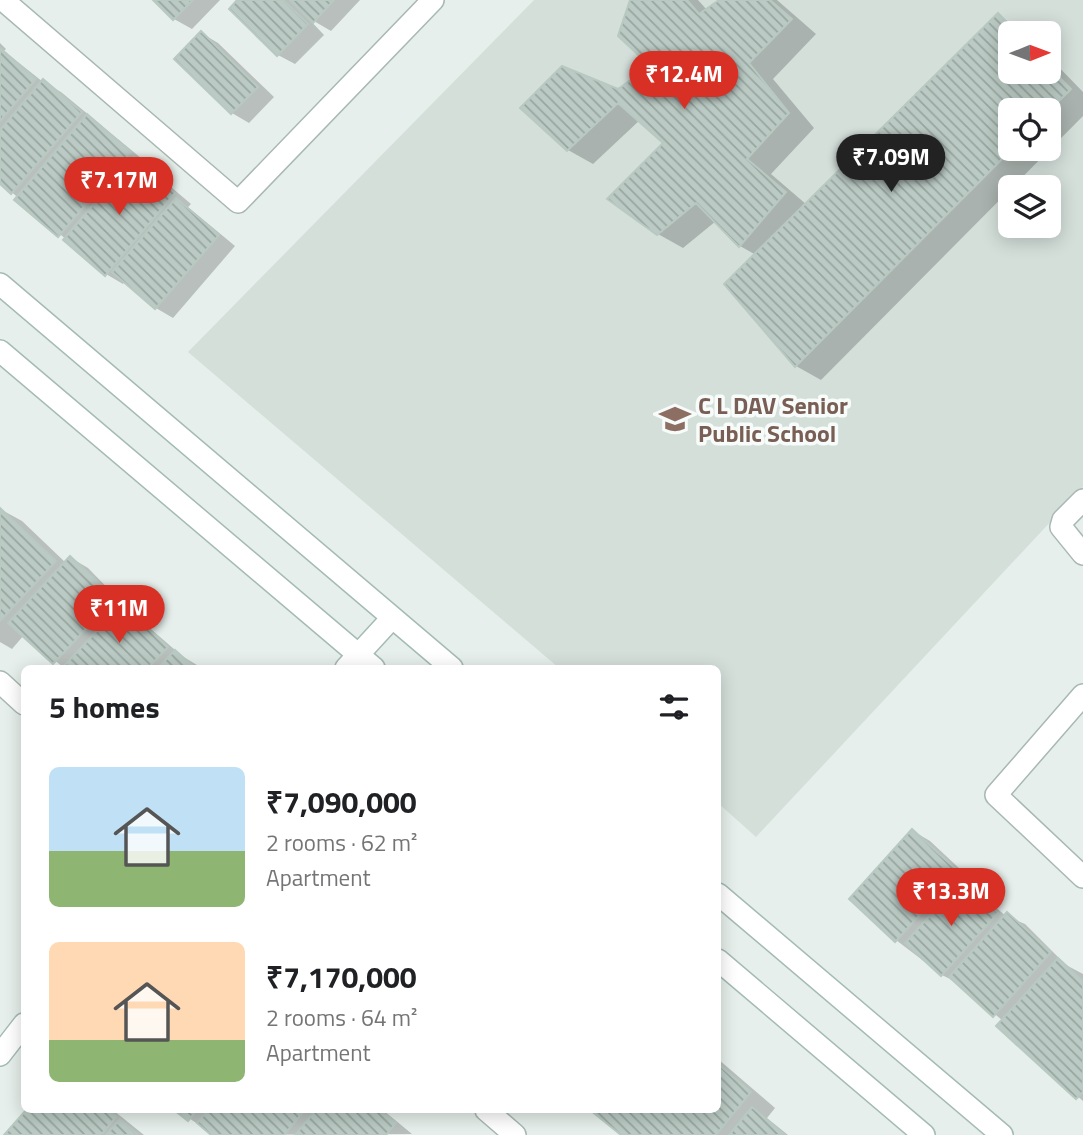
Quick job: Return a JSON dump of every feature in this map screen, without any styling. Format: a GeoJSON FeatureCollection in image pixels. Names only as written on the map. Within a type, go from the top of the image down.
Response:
{"type":"FeatureCollection","features":[{"type":"Feature","properties":{"kind":"street"},"geometry":{"type":"LineString","coordinates":[[6,1],[238,202],[433,0]]}},
{"type":"Feature","properties":{"kind":"street"},"geometry":{"type":"LineString","coordinates":[[0,284],[448,665]]}},
{"type":"Feature","properties":{"kind":"street"},"geometry":{"type":"LineString","coordinates":[[0,351],[360,664],[392,618]]}},
{"type":"Feature","properties":{"kind":"street"},"geometry":{"type":"LineString","coordinates":[[1083,500],[1063,520],[1061,527],[1083,554]]}},
{"type":"Feature","properties":{"kind":"street"},"geometry":{"type":"LineString","coordinates":[[0,682],[21,701]]}},
{"type":"Feature","properties":{"kind":"street"},"geometry":{"type":"LineString","coordinates":[[1083,695],[996,795],[1083,877]]}},
{"type":"Feature","properties":{"kind":"street"},"geometry":{"type":"LineString","coordinates":[[721,897],[1002,1135]]}},
{"type":"Feature","properties":{"kind":"street"},"geometry":{"type":"LineString","coordinates":[[721,963],[924,1135]]}},
{"type":"Feature","properties":{"kind":"street"},"geometry":{"type":"LineString","coordinates":[[0,1055],[21,1028]]}},
{"type":"Feature","properties":{"kind":"street"},"geometry":{"type":"LineString","coordinates":[[489,1113],[515,1135]]}},
{"type":"Feature","properties":{"kind":"shaded area","name":"C L DAV Senior Public School"},"geometry":{"type":"Polygon","coordinates":[[[534,0],[1083,0],[1083,487],[756,837],[721,806],[721,665],[555,665],[188,352],[534,0]]]}},
{"type":"Feature","properties":{"kind":"building"},"geometry":{"type":"Polygon","coordinates":[[[153,0],[193,0],[173,20],[153,0]]]}},
{"type":"Feature","properties":{"kind":"building"},"geometry":{"type":"Polygon","coordinates":[[[237,0],[283,0],[308,24],[277,56],[229,9],[237,0]]]}},
{"type":"Feature","properties":{"kind":"building"},"geometry":{"type":"Polygon","coordinates":[[[290,0],[334,0],[313,23],[290,0]]]}},
{"type":"Feature","properties":{"kind":"building"},"geometry":{"type":"Polygon","coordinates":[[[630,0],[687,0],[699,14],[719,0],[770,0],[792,19],[749,63],[789,113],[747,159],[786,192],[739,247],[696,203],[657,235],[607,199],[663,143],[618,103],[567,151],[520,108],[562,66],[618,89],[650,66],[618,36],[630,0]]]}},
{"type":"Feature","properties":{"kind":"building"},"geometry":{"type":"Polygon","coordinates":[[[998,13],[1006,21],[998,21],[998,84],[1061,84],[1061,79],[1071,89],[1061,99],[998,98],[1000,161],[795,367],[724,284],[998,13]]]}},
{"type":"Feature","properties":{"kind":"building"},"geometry":{"type":"Polygon","coordinates":[[[201,31],[258,87],[231,114],[174,59],[201,31]]]}},
{"type":"Feature","properties":{"kind":"building"},"geometry":{"type":"Polygon","coordinates":[[[0,48],[36,79],[0,121],[0,48]]]}},
{"type":"Feature","properties":{"kind":"building"},"geometry":{"type":"Polygon","coordinates":[[[43,79],[82,112],[11,194],[0,184],[0,130],[43,79]]]}},
{"type":"Feature","properties":{"kind":"building"},"geometry":{"type":"Polygon","coordinates":[[[87,114],[131,152],[58,237],[14,200],[87,114]]]}},
{"type":"Feature","properties":{"kind":"building"},"geometry":{"type":"Polygon","coordinates":[[[134,157],[175,193],[105,276],[63,240],[134,157]]]}},
{"type":"Feature","properties":{"kind":"building"},"geometry":{"type":"Polygon","coordinates":[[[176,198],[219,235],[155,309],[112,272],[176,198]]]}},
{"type":"Feature","properties":{"kind":"building"},"geometry":{"type":"Polygon","coordinates":[[[0,508],[56,561],[0,621],[0,508]]]}},
{"type":"Feature","properties":{"kind":"building"},"geometry":{"type":"Polygon","coordinates":[[[70,556],[115,598],[53,664],[8,623],[70,556]]]}},
{"type":"Feature","properties":{"kind":"building"},"geometry":{"type":"Polygon","coordinates":[[[122,604],[168,647],[151,665],[65,665],[122,604]]]}},
{"type":"Feature","properties":{"kind":"building"},"geometry":{"type":"Polygon","coordinates":[[[175,650],[192,665],[161,665],[175,650]]]}},
{"type":"Feature","properties":{"kind":"building"},"geometry":{"type":"Polygon","coordinates":[[[912,829],[959,872],[895,942],[849,899],[912,829]]]}},
{"type":"Feature","properties":{"kind":"building"},"geometry":{"type":"Polygon","coordinates":[[[962,880],[998,913],[941,976],[905,943],[962,880]]]}},
{"type":"Feature","properties":{"kind":"building"},"geometry":{"type":"Polygon","coordinates":[[[1007,912],[1051,952],[993,1017],[949,977],[1007,912]]]}},
{"type":"Feature","properties":{"kind":"building"},"geometry":{"type":"Polygon","coordinates":[[[1058,958],[1083,981],[1083,1092],[1076,1099],[996,1026],[1058,958]]]}},
{"type":"Feature","properties":{"kind":"building"},"geometry":{"type":"Polygon","coordinates":[[[721,1067],[751,1092],[716,1135],[621,1135],[594,1113],[721,1113],[721,1067]]]}},
{"type":"Feature","properties":{"kind":"building"},"geometry":{"type":"Polygon","coordinates":[[[752,1107],[785,1135],[729,1135],[752,1107]]]}},
{"type":"Feature","properties":{"kind":"building"},"geometry":{"type":"Polygon","coordinates":[[[23,1113],[111,1113],[116,1117],[101,1135],[4,1135],[23,1113]]]}},
{"type":"Feature","properties":{"kind":"building"},"geometry":{"type":"Polygon","coordinates":[[[178,1113],[195,1113],[188,1121],[178,1113]]]}},
{"type":"Feature","properties":{"kind":"building"},"geometry":{"type":"Polygon","coordinates":[[[205,1113],[302,1113],[284,1135],[211,1135],[197,1123],[205,1113]]]}},
{"type":"Feature","properties":{"kind":"building"},"geometry":{"type":"Polygon","coordinates":[[[313,1113],[383,1113],[396,1123],[386,1135],[295,1135],[313,1113]]]}},
{"type":"Feature","properties":{"kind":"building"},"geometry":{"type":"Polygon","coordinates":[[[120,1119],[138,1135],[106,1135],[120,1119]]]}},
{"type":"Feature","properties":{"kind":"place","name":"C L DAV Senior Public School"},"geometry":{"type":"Point","coordinates":[675,419]}}]}
